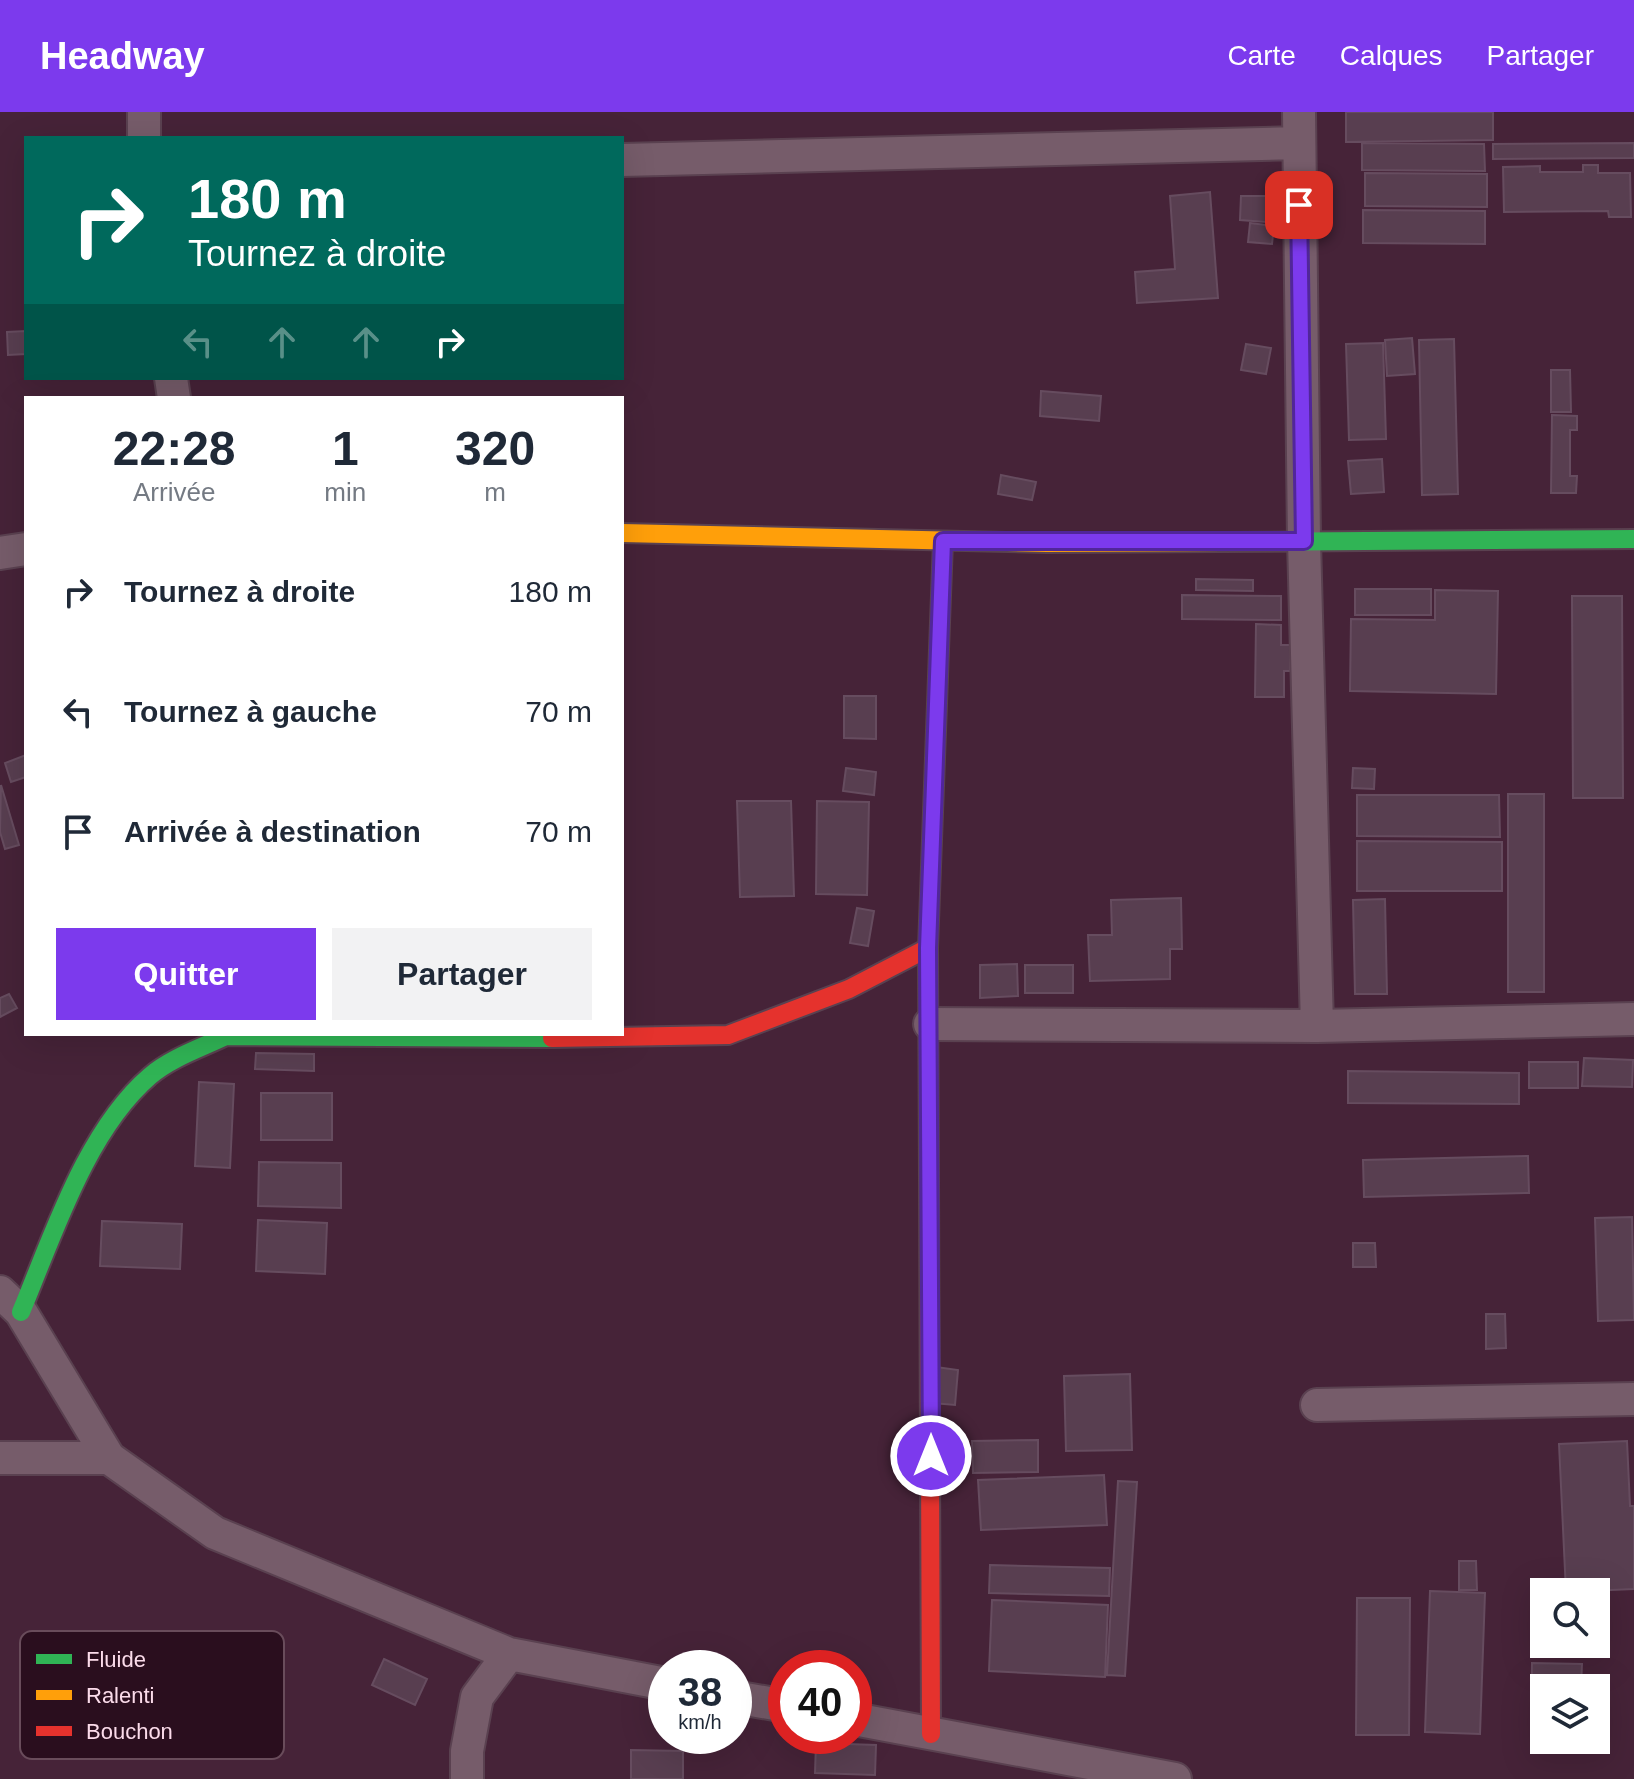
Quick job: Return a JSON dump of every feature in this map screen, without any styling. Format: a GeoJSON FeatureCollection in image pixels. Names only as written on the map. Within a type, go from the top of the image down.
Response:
{"type":"FeatureCollection","features":[{"type":"Feature","properties":{"kind":"street"},"geometry":{"type":"LineString","coordinates":[[144,112],[144,136]]}},
{"type":"Feature","properties":{"kind":"street"},"geometry":{"type":"LineString","coordinates":[[624,160],[1298,128],[1304,541],[1317,1026]]}},
{"type":"Feature","properties":{"kind":"street"},"geometry":{"type":"LineString","coordinates":[[624,533],[943,541],[1634,539]]}},
{"type":"Feature","properties":{"kind":"street"},"geometry":{"type":"LineString","coordinates":[[931,1734],[928,948],[943,541]]}},
{"type":"Feature","properties":{"kind":"street"},"geometry":{"type":"LineString","coordinates":[[0,553],[24,549]]}},
{"type":"Feature","properties":{"kind":"street"},"geometry":{"type":"LineString","coordinates":[[648,1681],[509,1654],[215,1533],[109,1458],[10,1302],[73,1195],[121,1104],[168,1062],[226,1036],[625,1038],[728,1035],[849,989],[928,948]]}},
{"type":"Feature","properties":{"kind":"street"},"geometry":{"type":"LineString","coordinates":[[930,1024],[1317,1026],[1634,1019]]}},
{"type":"Feature","properties":{"kind":"street"},"geometry":{"type":"LineString","coordinates":[[1317,1405],[1634,1399]]}},
{"type":"Feature","properties":{"kind":"street"},"geometry":{"type":"LineString","coordinates":[[0,1458],[109,1458]]}},
{"type":"Feature","properties":{"kind":"street"},"geometry":{"type":"LineString","coordinates":[[467,1779],[467,1751],[477,1697],[509,1654]]}},
{"type":"Feature","properties":{"kind":"street"},"geometry":{"type":"LineString","coordinates":[[872,1723],[1175,1779]]}},
{"type":"Feature","properties":{"kind":"building"},"geometry":{"type":"Polygon","coordinates":[[[1346,112],[1493,112],[1493,140],[1346,142],[1346,112]]]}},
{"type":"Feature","properties":{"kind":"building"},"geometry":{"type":"Polygon","coordinates":[[[1362,143],[1484,144],[1485,171],[1362,170],[1362,143]]]}},
{"type":"Feature","properties":{"kind":"building"},"geometry":{"type":"Polygon","coordinates":[[[1634,143],[1634,158],[1493,159],[1493,144],[1634,143]]]}},
{"type":"Feature","properties":{"kind":"building"},"geometry":{"type":"Polygon","coordinates":[[[1583,165],[1598,165],[1598,173],[1630,173],[1631,217],[1609,217],[1608,211],[1504,212],[1503,167],[1540,166],[1540,172],[1583,172],[1583,165]]]}},
{"type":"Feature","properties":{"kind":"building"},"geometry":{"type":"Polygon","coordinates":[[[1365,173],[1487,174],[1487,207],[1365,206],[1365,173]]]}},
{"type":"Feature","properties":{"kind":"building"},"geometry":{"type":"Polygon","coordinates":[[[1210,192],[1218,298],[1137,303],[1135,272],[1175,269],[1170,196],[1210,192]]]}},
{"type":"Feature","properties":{"kind":"building"},"geometry":{"type":"Polygon","coordinates":[[[1241,196],[1267,196],[1266,222],[1240,220],[1241,196]]]}},
{"type":"Feature","properties":{"kind":"building"},"geometry":{"type":"Polygon","coordinates":[[[1363,210],[1485,211],[1485,244],[1363,243],[1363,210]]]}},
{"type":"Feature","properties":{"kind":"building"},"geometry":{"type":"Polygon","coordinates":[[[1250,223],[1274,226],[1272,244],[1248,242],[1250,223]]]}},
{"type":"Feature","properties":{"kind":"building"},"geometry":{"type":"Polygon","coordinates":[[[24,331],[24,354],[8,355],[7,332],[24,331]]]}},
{"type":"Feature","properties":{"kind":"building"},"geometry":{"type":"Polygon","coordinates":[[[1412,338],[1415,374],[1387,376],[1385,340],[1412,338]]]}},
{"type":"Feature","properties":{"kind":"building"},"geometry":{"type":"Polygon","coordinates":[[[1454,339],[1458,494],[1422,495],[1419,340],[1454,339]]]}},
{"type":"Feature","properties":{"kind":"building"},"geometry":{"type":"Polygon","coordinates":[[[1383,343],[1386,439],[1349,440],[1346,344],[1383,343]]]}},
{"type":"Feature","properties":{"kind":"building"},"geometry":{"type":"Polygon","coordinates":[[[1246,344],[1271,348],[1266,374],[1241,370],[1246,344]]]}},
{"type":"Feature","properties":{"kind":"building"},"geometry":{"type":"Polygon","coordinates":[[[1551,370],[1570,370],[1571,412],[1551,412],[1551,370]]]}},
{"type":"Feature","properties":{"kind":"building"},"geometry":{"type":"Polygon","coordinates":[[[1041,391],[1101,396],[1099,421],[1040,416],[1041,391]]]}},
{"type":"Feature","properties":{"kind":"building"},"geometry":{"type":"Polygon","coordinates":[[[1552,415],[1577,416],[1577,430],[1570,430],[1570,476],[1577,476],[1576,493],[1551,493],[1552,415]]]}},
{"type":"Feature","properties":{"kind":"building"},"geometry":{"type":"Polygon","coordinates":[[[1382,459],[1384,492],[1351,494],[1348,461],[1382,459]]]}},
{"type":"Feature","properties":{"kind":"building"},"geometry":{"type":"Polygon","coordinates":[[[1001,475],[1036,482],[1032,500],[998,494],[1001,475]]]}},
{"type":"Feature","properties":{"kind":"building"},"geometry":{"type":"Polygon","coordinates":[[[1196,579],[1253,580],[1253,591],[1196,590],[1196,579]]]}},
{"type":"Feature","properties":{"kind":"building"},"geometry":{"type":"Polygon","coordinates":[[[1355,589],[1431,589],[1431,615],[1355,615],[1355,589]]]}},
{"type":"Feature","properties":{"kind":"building"},"geometry":{"type":"Polygon","coordinates":[[[1435,590],[1498,591],[1496,694],[1350,691],[1351,619],[1435,620],[1435,590]]]}},
{"type":"Feature","properties":{"kind":"building"},"geometry":{"type":"Polygon","coordinates":[[[1182,595],[1281,596],[1281,620],[1182,619],[1182,595]]]}},
{"type":"Feature","properties":{"kind":"building"},"geometry":{"type":"Polygon","coordinates":[[[1572,596],[1622,596],[1623,798],[1573,798],[1572,596]]]}},
{"type":"Feature","properties":{"kind":"building"},"geometry":{"type":"Polygon","coordinates":[[[1256,624],[1281,625],[1281,645],[1290,645],[1290,671],[1284,671],[1284,697],[1255,697],[1256,624]]]}},
{"type":"Feature","properties":{"kind":"building"},"geometry":{"type":"Polygon","coordinates":[[[844,696],[876,696],[876,739],[844,738],[844,696]]]}},
{"type":"Feature","properties":{"kind":"building"},"geometry":{"type":"Polygon","coordinates":[[[24,756],[24,778],[11,782],[5,763],[24,756]]]}},
{"type":"Feature","properties":{"kind":"building"},"geometry":{"type":"Polygon","coordinates":[[[846,768],[876,772],[874,795],[843,791],[846,768]]]}},
{"type":"Feature","properties":{"kind":"building"},"geometry":{"type":"Polygon","coordinates":[[[1353,768],[1375,769],[1374,789],[1352,788],[1353,768]]]}},
{"type":"Feature","properties":{"kind":"building"},"geometry":{"type":"Polygon","coordinates":[[[1,785],[19,845],[5,849],[0,832],[1,785]]]}},
{"type":"Feature","properties":{"kind":"building"},"geometry":{"type":"Polygon","coordinates":[[[1508,794],[1544,794],[1544,992],[1508,992],[1508,794]]]}},
{"type":"Feature","properties":{"kind":"building"},"geometry":{"type":"Polygon","coordinates":[[[1357,795],[1499,795],[1500,837],[1357,836],[1357,795]]]}},
{"type":"Feature","properties":{"kind":"building"},"geometry":{"type":"Polygon","coordinates":[[[737,801],[791,801],[794,896],[740,897],[737,801]]]}},
{"type":"Feature","properties":{"kind":"building"},"geometry":{"type":"Polygon","coordinates":[[[817,801],[869,802],[867,895],[816,894],[817,801]]]}},
{"type":"Feature","properties":{"kind":"building"},"geometry":{"type":"Polygon","coordinates":[[[1357,841],[1502,842],[1502,891],[1357,891],[1357,841]]]}},
{"type":"Feature","properties":{"kind":"building"},"geometry":{"type":"Polygon","coordinates":[[[1181,898],[1182,949],[1170,949],[1170,979],[1090,981],[1088,935],[1112,935],[1111,900],[1181,898]]]}},
{"type":"Feature","properties":{"kind":"building"},"geometry":{"type":"Polygon","coordinates":[[[1385,899],[1387,994],[1355,994],[1353,900],[1385,899]]]}},
{"type":"Feature","properties":{"kind":"building"},"geometry":{"type":"Polygon","coordinates":[[[857,908],[874,911],[868,946],[850,943],[857,908]]]}},
{"type":"Feature","properties":{"kind":"building"},"geometry":{"type":"Polygon","coordinates":[[[1017,964],[1018,996],[980,998],[980,965],[1017,964]]]}},
{"type":"Feature","properties":{"kind":"building"},"geometry":{"type":"Polygon","coordinates":[[[1025,965],[1073,965],[1073,993],[1025,993],[1025,965]]]}},
{"type":"Feature","properties":{"kind":"building"},"geometry":{"type":"Polygon","coordinates":[[[9,994],[17,1008],[0,1017],[0,998],[9,994]]]}},
{"type":"Feature","properties":{"kind":"building"},"geometry":{"type":"Polygon","coordinates":[[[256,1053],[314,1054],[314,1071],[255,1069],[256,1053]]]}},
{"type":"Feature","properties":{"kind":"building"},"geometry":{"type":"Polygon","coordinates":[[[1584,1058],[1633,1060],[1632,1087],[1582,1086],[1584,1058]]]}},
{"type":"Feature","properties":{"kind":"building"},"geometry":{"type":"Polygon","coordinates":[[[1529,1062],[1578,1062],[1578,1088],[1529,1088],[1529,1062]]]}},
{"type":"Feature","properties":{"kind":"building"},"geometry":{"type":"Polygon","coordinates":[[[1348,1071],[1519,1073],[1519,1104],[1348,1103],[1348,1071]]]}},
{"type":"Feature","properties":{"kind":"building"},"geometry":{"type":"Polygon","coordinates":[[[199,1082],[234,1084],[230,1168],[195,1166],[199,1082]]]}},
{"type":"Feature","properties":{"kind":"building"},"geometry":{"type":"Polygon","coordinates":[[[261,1093],[332,1093],[332,1140],[261,1140],[261,1093]]]}},
{"type":"Feature","properties":{"kind":"building"},"geometry":{"type":"Polygon","coordinates":[[[1528,1156],[1529,1193],[1364,1197],[1363,1160],[1528,1156]]]}},
{"type":"Feature","properties":{"kind":"building"},"geometry":{"type":"Polygon","coordinates":[[[259,1162],[341,1163],[341,1208],[258,1206],[259,1162]]]}},
{"type":"Feature","properties":{"kind":"building"},"geometry":{"type":"Polygon","coordinates":[[[1632,1217],[1634,1320],[1598,1321],[1595,1218],[1632,1217]]]}},
{"type":"Feature","properties":{"kind":"building"},"geometry":{"type":"Polygon","coordinates":[[[258,1220],[327,1223],[325,1274],[256,1271],[258,1220]]]}},
{"type":"Feature","properties":{"kind":"building"},"geometry":{"type":"Polygon","coordinates":[[[102,1221],[182,1224],[180,1269],[100,1266],[102,1221]]]}},
{"type":"Feature","properties":{"kind":"building"},"geometry":{"type":"Polygon","coordinates":[[[1353,1243],[1375,1243],[1376,1267],[1353,1267],[1353,1243]]]}},
{"type":"Feature","properties":{"kind":"building"},"geometry":{"type":"Polygon","coordinates":[[[1486,1314],[1505,1314],[1506,1348],[1486,1349],[1486,1314]]]}},
{"type":"Feature","properties":{"kind":"building"},"geometry":{"type":"Polygon","coordinates":[[[936,1367],[958,1370],[955,1405],[933,1403],[936,1367]]]}},
{"type":"Feature","properties":{"kind":"building"},"geometry":{"type":"Polygon","coordinates":[[[1130,1374],[1132,1450],[1066,1451],[1064,1376],[1130,1374]]]}},
{"type":"Feature","properties":{"kind":"building"},"geometry":{"type":"Polygon","coordinates":[[[1038,1440],[1038,1472],[973,1473],[972,1441],[1038,1440]]]}},
{"type":"Feature","properties":{"kind":"building"},"geometry":{"type":"Polygon","coordinates":[[[1627,1441],[1630,1506],[1634,1506],[1634,1589],[1610,1590],[1610,1578],[1565,1578],[1559,1444],[1627,1441]]]}},
{"type":"Feature","properties":{"kind":"building"},"geometry":{"type":"Polygon","coordinates":[[[944,1444],[964,1444],[964,1472],[944,1472],[944,1444]]]}},
{"type":"Feature","properties":{"kind":"building"},"geometry":{"type":"Polygon","coordinates":[[[1104,1475],[1107,1525],[981,1530],[978,1480],[1104,1475]]]}},
{"type":"Feature","properties":{"kind":"building"},"geometry":{"type":"Polygon","coordinates":[[[1118,1481],[1137,1482],[1125,1676],[1107,1675],[1118,1481]]]}},
{"type":"Feature","properties":{"kind":"building"},"geometry":{"type":"Polygon","coordinates":[[[1459,1561],[1476,1561],[1477,1590],[1459,1590],[1459,1561]]]}},
{"type":"Feature","properties":{"kind":"building"},"geometry":{"type":"Polygon","coordinates":[[[990,1565],[1110,1568],[1109,1596],[989,1593],[990,1565]]]}},
{"type":"Feature","properties":{"kind":"building"},"geometry":{"type":"Polygon","coordinates":[[[1430,1591],[1485,1593],[1480,1734],[1425,1732],[1430,1591]]]}},
{"type":"Feature","properties":{"kind":"building"},"geometry":{"type":"Polygon","coordinates":[[[1357,1598],[1410,1598],[1409,1735],[1356,1735],[1357,1598]]]}},
{"type":"Feature","properties":{"kind":"building"},"geometry":{"type":"Polygon","coordinates":[[[992,1600],[1108,1605],[1105,1677],[989,1671],[992,1600]]]}},
{"type":"Feature","properties":{"kind":"building"},"geometry":{"type":"Polygon","coordinates":[[[384,1659],[427,1679],[415,1705],[372,1685],[384,1659]]]}},
{"type":"Feature","properties":{"kind":"building"},"geometry":{"type":"Polygon","coordinates":[[[1532,1663],[1582,1664],[1582,1674],[1532,1674],[1532,1663]]]}},
{"type":"Feature","properties":{"kind":"building"},"geometry":{"type":"Polygon","coordinates":[[[872,1745],[876,1745],[875,1775],[815,1773],[816,1754],[872,1754],[872,1745]]]}},
{"type":"Feature","properties":{"kind":"building"},"geometry":{"type":"Polygon","coordinates":[[[631,1750],[648,1750],[648,1754],[683,1754],[683,1779],[631,1779],[631,1750]]]}},
{"type":"Feature","properties":{"kind":"traffic: fast"},"geometry":{"type":"LineString","coordinates":[[1222,542],[1634,539]]}},
{"type":"Feature","properties":{"kind":"traffic: fast"},"geometry":{"type":"LineString","coordinates":[[929,1180],[928,948],[943,541]]}},
{"type":"Feature","properties":{"kind":"traffic: fast"},"geometry":{"type":"LineString","coordinates":[[21,1312],[59,1218],[107,1125],[150,1076],[177,1059],[226,1036],[552,1038]]}},
{"type":"Feature","properties":{"kind":"traffic: slow"},"geometry":{"type":"LineString","coordinates":[[624,533],[1047,543],[1222,542]]}},
{"type":"Feature","properties":{"kind":"traffic: jam"},"geometry":{"type":"LineString","coordinates":[[552,1038],[728,1035],[849,989],[928,948]]}},
{"type":"Feature","properties":{"kind":"traffic: jam"},"geometry":{"type":"LineString","coordinates":[[929,1180],[931,1734]]}},
{"type":"Feature","properties":{"kind":"route"},"geometry":{"type":"LineString","coordinates":[[931,1456],[928,948],[943,541],[1304,541],[1299,205]]}}]}
